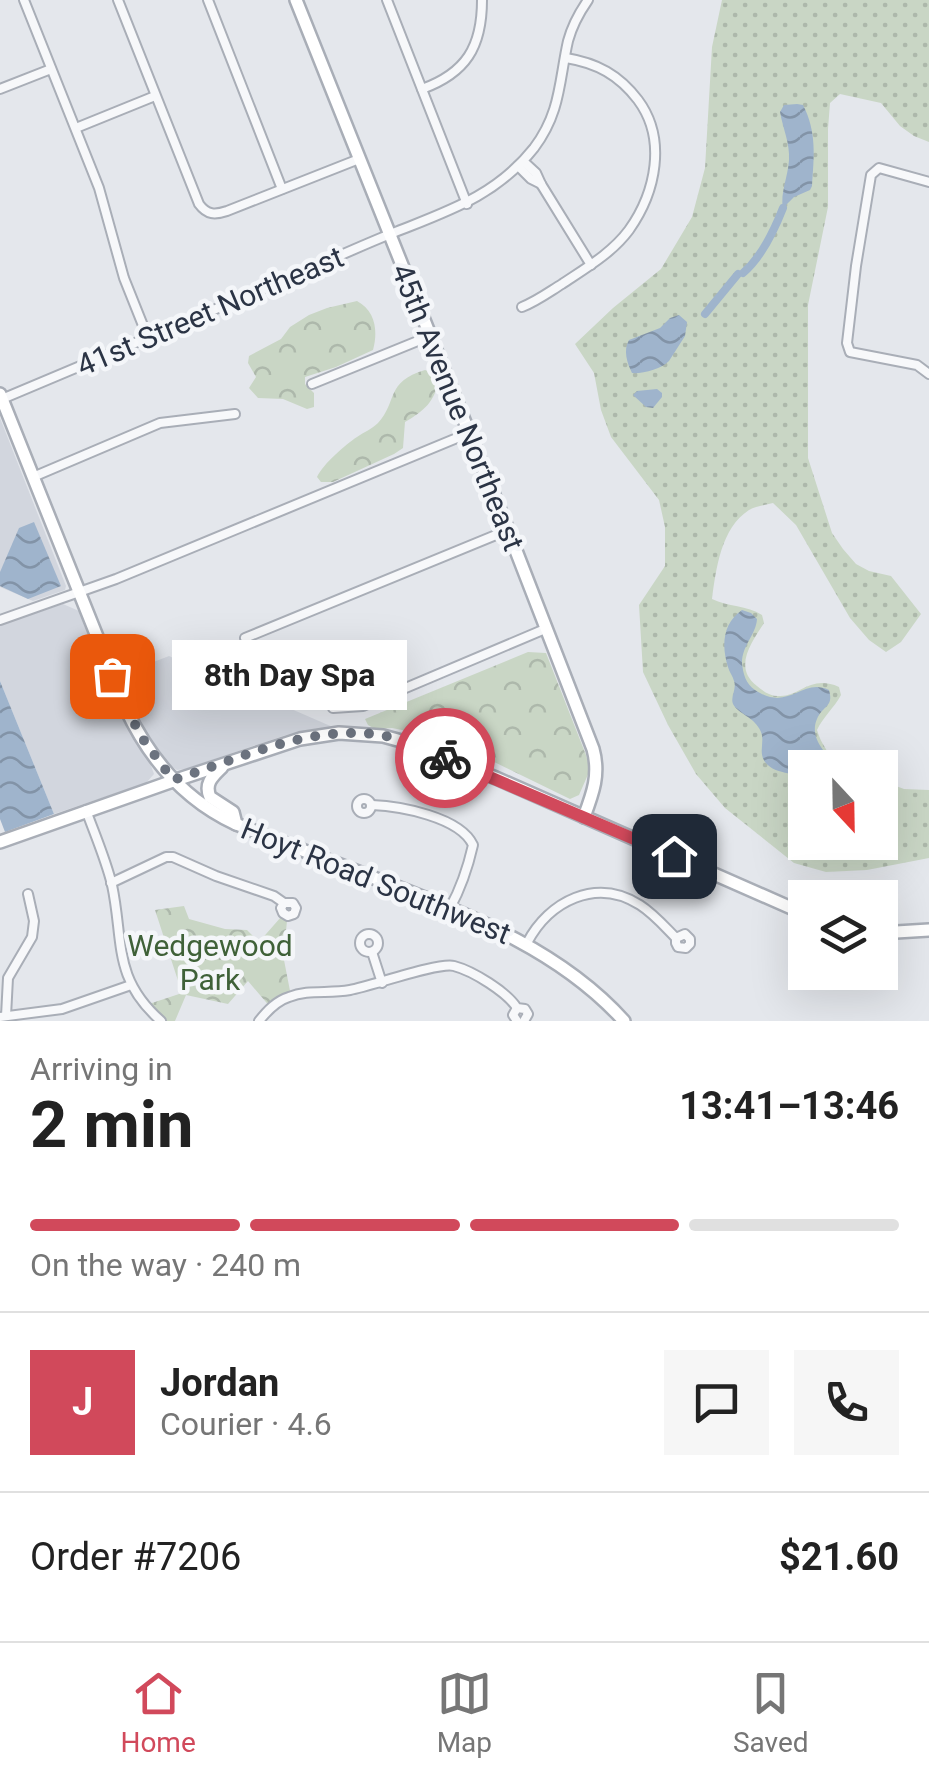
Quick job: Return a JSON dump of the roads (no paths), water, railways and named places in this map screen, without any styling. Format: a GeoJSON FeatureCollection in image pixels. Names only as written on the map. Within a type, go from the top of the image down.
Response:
{"type":"FeatureCollection","features":[{"type":"Feature","properties":{"kind":"street"},"geometry":{"type":"LineString","coordinates":[[24,0],[106,207],[124,278],[148,338]]}},
{"type":"Feature","properties":{"kind":"street"},"geometry":{"type":"LineString","coordinates":[[118,0],[200,204],[211,214],[360,159]]}},
{"type":"Feature","properties":{"kind":"street"},"geometry":{"type":"LineString","coordinates":[[208,0],[282,190]]}},
{"type":"Feature","properties":{"kind":"street","name":"45th Avenue Northeast"},"geometry":{"type":"LineString","coordinates":[[296,0],[594,754],[596,782],[584,817]]}},
{"type":"Feature","properties":{"kind":"street"},"geometry":{"type":"LineString","coordinates":[[387,0],[466,204]]}},
{"type":"Feature","properties":{"kind":"street"},"geometry":{"type":"LineString","coordinates":[[422,90],[441,82],[465,63],[479,32],[482,0]]}},
{"type":"Feature","properties":{"kind":"street","name":"41st Street Northeast"},"geometry":{"type":"LineString","coordinates":[[1,397],[466,204],[501,182],[521,163],[548,125],[560,91],[569,36],[588,0]]}},
{"type":"Feature","properties":{"kind":"street"},"geometry":{"type":"LineString","coordinates":[[522,307],[591,265],[629,229],[644,202],[655,164],[656,139],[643,107],[625,85],[597,65],[566,58]]}},
{"type":"Feature","properties":{"kind":"street"},"geometry":{"type":"LineString","coordinates":[[0,89],[51,69]]}},
{"type":"Feature","properties":{"kind":"street"},"geometry":{"type":"LineString","coordinates":[[76,128],[155,96]]}},
{"type":"Feature","properties":{"kind":"street"},"geometry":{"type":"LineString","coordinates":[[521,163],[536,173],[591,265]]}},
{"type":"Feature","properties":{"kind":"street"},"geometry":{"type":"LineString","coordinates":[[929,182],[891,170],[874,171],[869,182],[847,347],[859,355],[917,365],[929,374]]}},
{"type":"Feature","properties":{"kind":"street"},"geometry":{"type":"LineString","coordinates":[[312,384],[430,336]]}},
{"type":"Feature","properties":{"kind":"street","name":"Hoyt Road Southwest"},"geometry":{"type":"LineString","coordinates":[[1,397],[128,713],[148,749],[173,780],[205,808],[236,824],[450,908],[527,943],[586,986],[624,1021]]}},
{"type":"Feature","properties":{"kind":"street"},"geometry":{"type":"LineString","coordinates":[[33,476],[160,424],[235,414]]}},
{"type":"Feature","properties":{"kind":"street"},"geometry":{"type":"LineString","coordinates":[[0,620],[116,580],[469,433]]}},
{"type":"Feature","properties":{"kind":"street"},"geometry":{"type":"LineString","coordinates":[[245,638],[508,530]]}},
{"type":"Feature","properties":{"kind":"street"},"geometry":{"type":"LineString","coordinates":[[333,708],[363,706],[545,628]]}},
{"type":"Feature","properties":{"kind":"street"},"geometry":{"type":"LineString","coordinates":[[0,842],[173,780],[300,740],[339,733],[384,736],[584,817],[788,907]]}},
{"type":"Feature","properties":{"kind":"street"},"geometry":{"type":"LineString","coordinates":[[227,763],[210,780],[208,792],[232,812],[236,824]]}},
{"type":"Feature","properties":{"kind":"street"},"geometry":{"type":"LineString","coordinates":[[372,805],[448,822],[467,834],[473,845],[460,890],[450,908]]}},
{"type":"Feature","properties":{"kind":"street"},"geometry":{"type":"LineString","coordinates":[[86,810],[111,882],[120,952],[131,986],[162,1021]]}},
{"type":"Feature","properties":{"kind":"street"},"geometry":{"type":"LineString","coordinates":[[473,845],[485,839]]}},
{"type":"Feature","properties":{"kind":"street"},"geometry":{"type":"LineString","coordinates":[[111,882],[164,859],[178,859],[284,903]]}},
{"type":"Feature","properties":{"kind":"street"},"geometry":{"type":"LineString","coordinates":[[527,943],[550,911],[590,893],[611,894],[641,906],[676,938]]}},
{"type":"Feature","properties":{"kind":"street"},"geometry":{"type":"LineString","coordinates":[[28,894],[34,921],[32,937],[8,978],[3,1017],[64,1013],[131,986]]}},
{"type":"Feature","properties":{"kind":"street"},"geometry":{"type":"LineString","coordinates":[[898,932],[929,930]]}},
{"type":"Feature","properties":{"kind":"street"},"geometry":{"type":"LineString","coordinates":[[372,952],[382,982]]}},
{"type":"Feature","properties":{"kind":"street"},"geometry":{"type":"LineString","coordinates":[[260,1021],[274,1005],[291,996],[348,990],[438,965],[453,965],[511,1000],[517,1008],[513,1015],[520,1021]]}},
{"type":"Feature","properties":{"kind":"water"},"geometry":{"type":"Polygon","coordinates":[[[784,105],[803,105],[813,135],[812,186],[783,208],[789,154],[780,112],[784,105]]]}},
{"type":"Feature","properties":{"kind":"water"},"geometry":{"type":"Polygon","coordinates":[[[679,315],[687,322],[685,336],[669,361],[652,370],[632,373],[626,356],[629,340],[660,328],[679,315]]]}},
{"type":"Feature","properties":{"kind":"water"},"geometry":{"type":"Polygon","coordinates":[[[657,389],[662,397],[653,408],[633,395],[637,391],[657,389]]]}},
{"type":"Feature","properties":{"kind":"water"},"geometry":{"type":"Polygon","coordinates":[[[34,522],[61,586],[28,599],[0,586],[0,572],[19,528],[34,522]]]}},
{"type":"Feature","properties":{"kind":"water"},"geometry":{"type":"Polygon","coordinates":[[[742,610],[757,619],[742,663],[747,682],[755,690],[777,698],[810,688],[829,690],[829,703],[819,714],[815,727],[824,750],[788,750],[788,774],[765,762],[758,727],[733,704],[735,684],[725,651],[725,635],[742,610]]]}},
{"type":"Feature","properties":{"kind":"water"},"geometry":{"type":"Polygon","coordinates":[[[0,681],[54,814],[5,832],[0,819],[0,681]]]}},
{"type":"Feature","properties":{"kind":"waterway"},"geometry":{"type":"LineString","coordinates":[[743,273],[762,251],[783,208]]}},
{"type":"Feature","properties":{"kind":"waterway"},"geometry":{"type":"LineString","coordinates":[[705,314],[738,274]]}},
{"type":"Feature","properties":{"kind":"place","name":"8th Day Spa"},"geometry":{"type":"Point","coordinates":[112,676]}},
{"type":"Feature","properties":{"kind":"park label","name":"Wedgewood Park"},"geometry":{"type":"Point","coordinates":[210,962]}}]}
